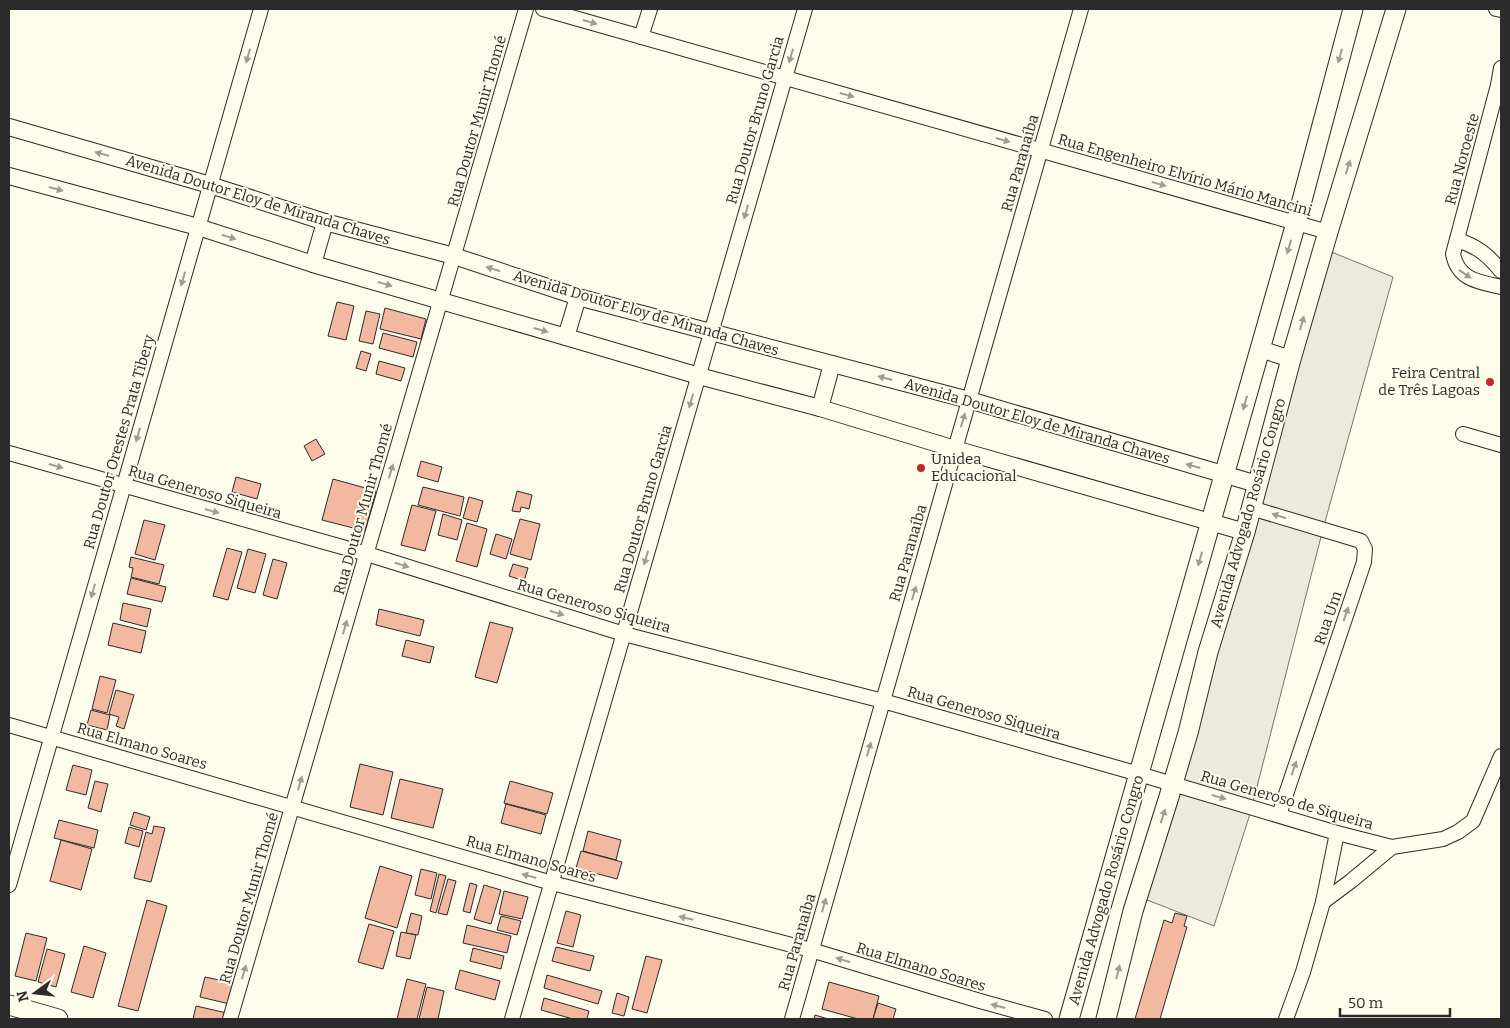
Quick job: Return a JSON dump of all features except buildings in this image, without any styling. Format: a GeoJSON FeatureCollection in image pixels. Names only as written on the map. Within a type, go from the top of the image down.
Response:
{"type":"FeatureCollection","features":[{"type":"Feature","properties":{"kind":"main road","name":"Avenida Advogado Rosário Congro"},"geometry":{"type":"LineString","coordinates":[[1069,1019],[1296,223],[1353,9]]}},
{"type":"Feature","properties":{"kind":"main road","name":"Avenida Advogado Rosário Congro"},"geometry":{"type":"LineString","coordinates":[[1106,1019],[1133,911],[1188,733],[1208,652],[1245,532],[1291,359],[1396,9]]}},
{"type":"Feature","properties":{"kind":"main road"},"geometry":{"type":"LineString","coordinates":[[1177,641],[1208,652]]}},
{"type":"Feature","properties":{"kind":"main road"},"geometry":{"type":"LineString","coordinates":[[1103,903],[1133,911]]}},
{"type":"Feature","properties":{"kind":"main road"},"geometry":{"type":"LineString","coordinates":[[9,1005],[58,1019]]}},
{"type":"Feature","properties":{"kind":"street","name":"Rua Doutor Orestes Prata Tibery"},"geometry":{"type":"LineString","coordinates":[[9,885],[261,9]]}},
{"type":"Feature","properties":{"kind":"street","name":"Rua Doutor Munir Thomé"},"geometry":{"type":"LineString","coordinates":[[230,1019],[526,9]]}},
{"type":"Feature","properties":{"kind":"street","name":"Rua Engenheiro Elvírio Mário Mancini"},"geometry":{"type":"LineString","coordinates":[[543,9],[1328,232]]}},
{"type":"Feature","properties":{"kind":"street"},"geometry":{"type":"LineString","coordinates":[[642,37],[650,9]]}},
{"type":"Feature","properties":{"kind":"street","name":"Rua Doutor Bruno Garcia"},"geometry":{"type":"LineString","coordinates":[[512,1019],[805,9]]}},
{"type":"Feature","properties":{"kind":"street","name":"Rua Paranaíba"},"geometry":{"type":"LineString","coordinates":[[792,1019],[1081,9]]}},
{"type":"Feature","properties":{"kind":"street"},"geometry":{"type":"LineString","coordinates":[[1496,9],[1501,10]]}},
{"type":"Feature","properties":{"kind":"street","name":"Rua Noroeste"},"geometry":{"type":"LineString","coordinates":[[1501,68],[1500,83],[1453,254],[1455,264],[1460,272],[1468,277],[1501,287]]}},
{"type":"Feature","properties":{"kind":"street","name":"Avenida Doutor Eloy de Miranda Chaves"},"geometry":{"type":"LineString","coordinates":[[9,127],[210,184],[325,222],[454,256],[578,297],[969,400],[1257,484]]}},
{"type":"Feature","properties":{"kind":"street"},"geometry":{"type":"LineString","coordinates":[[9,176],[198,228],[566,338],[820,408],[955,449],[1245,532]]}},
{"type":"Feature","properties":{"kind":"street"},"geometry":{"type":"LineString","coordinates":[[314,264],[325,222]]}},
{"type":"Feature","properties":{"kind":"street"},"geometry":{"type":"LineString","coordinates":[[1457,240],[1481,250],[1501,271]]}},
{"type":"Feature","properties":{"kind":"street"},"geometry":{"type":"LineString","coordinates":[[566,338],[578,297]]}},
{"type":"Feature","properties":{"kind":"street"},"geometry":{"type":"LineString","coordinates":[[1260,349],[1291,359]]}},
{"type":"Feature","properties":{"kind":"street"},"geometry":{"type":"LineString","coordinates":[[820,408],[832,364]]}},
{"type":"Feature","properties":{"kind":"street"},"geometry":{"type":"LineString","coordinates":[[1463,434],[1501,445]]}},
{"type":"Feature","properties":{"kind":"street","name":"Rua Generoso Siqueira"},"geometry":{"type":"LineString","coordinates":[[9,453],[367,554],[624,634],[883,701],[1172,784]]}},
{"type":"Feature","properties":{"kind":"street","name":"Rua Um"},"geometry":{"type":"LineString","coordinates":[[1251,508],[1361,541],[1365,549],[1364,562],[1279,815]]}},
{"type":"Feature","properties":{"kind":"street","name":"Rua Elmano Soares"},"geometry":{"type":"LineString","coordinates":[[9,724],[552,883],[811,950],[1046,1019]]}},
{"type":"Feature","properties":{"kind":"street"},"geometry":{"type":"LineString","coordinates":[[1322,902],[1392,847],[1443,839],[1458,832],[1473,821],[1501,756]]}},
{"type":"Feature","properties":{"kind":"street","name":"Rua Generoso de Siqueira"},"geometry":{"type":"LineString","coordinates":[[1172,784],[1337,833],[1392,847]]}},
{"type":"Feature","properties":{"kind":"street"},"geometry":{"type":"LineString","coordinates":[[1286,1019],[1304,972],[1337,833]]}},
{"type":"Feature","properties":{"kind":"shaded area"},"geometry":{"type":"Polygon","coordinates":[[[1329,251],[1393,277],[1323,529],[1250,814],[1214,926],[1142,898],[1329,251]]]}},
{"type":"Feature","properties":{"kind":"place","name":"Feira Central de Três Lagoas"},"geometry":{"type":"Point","coordinates":[1490,382]}},
{"type":"Feature","properties":{"kind":"place","name":"Unidea Educacional"},"geometry":{"type":"Point","coordinates":[921,468]}}]}
